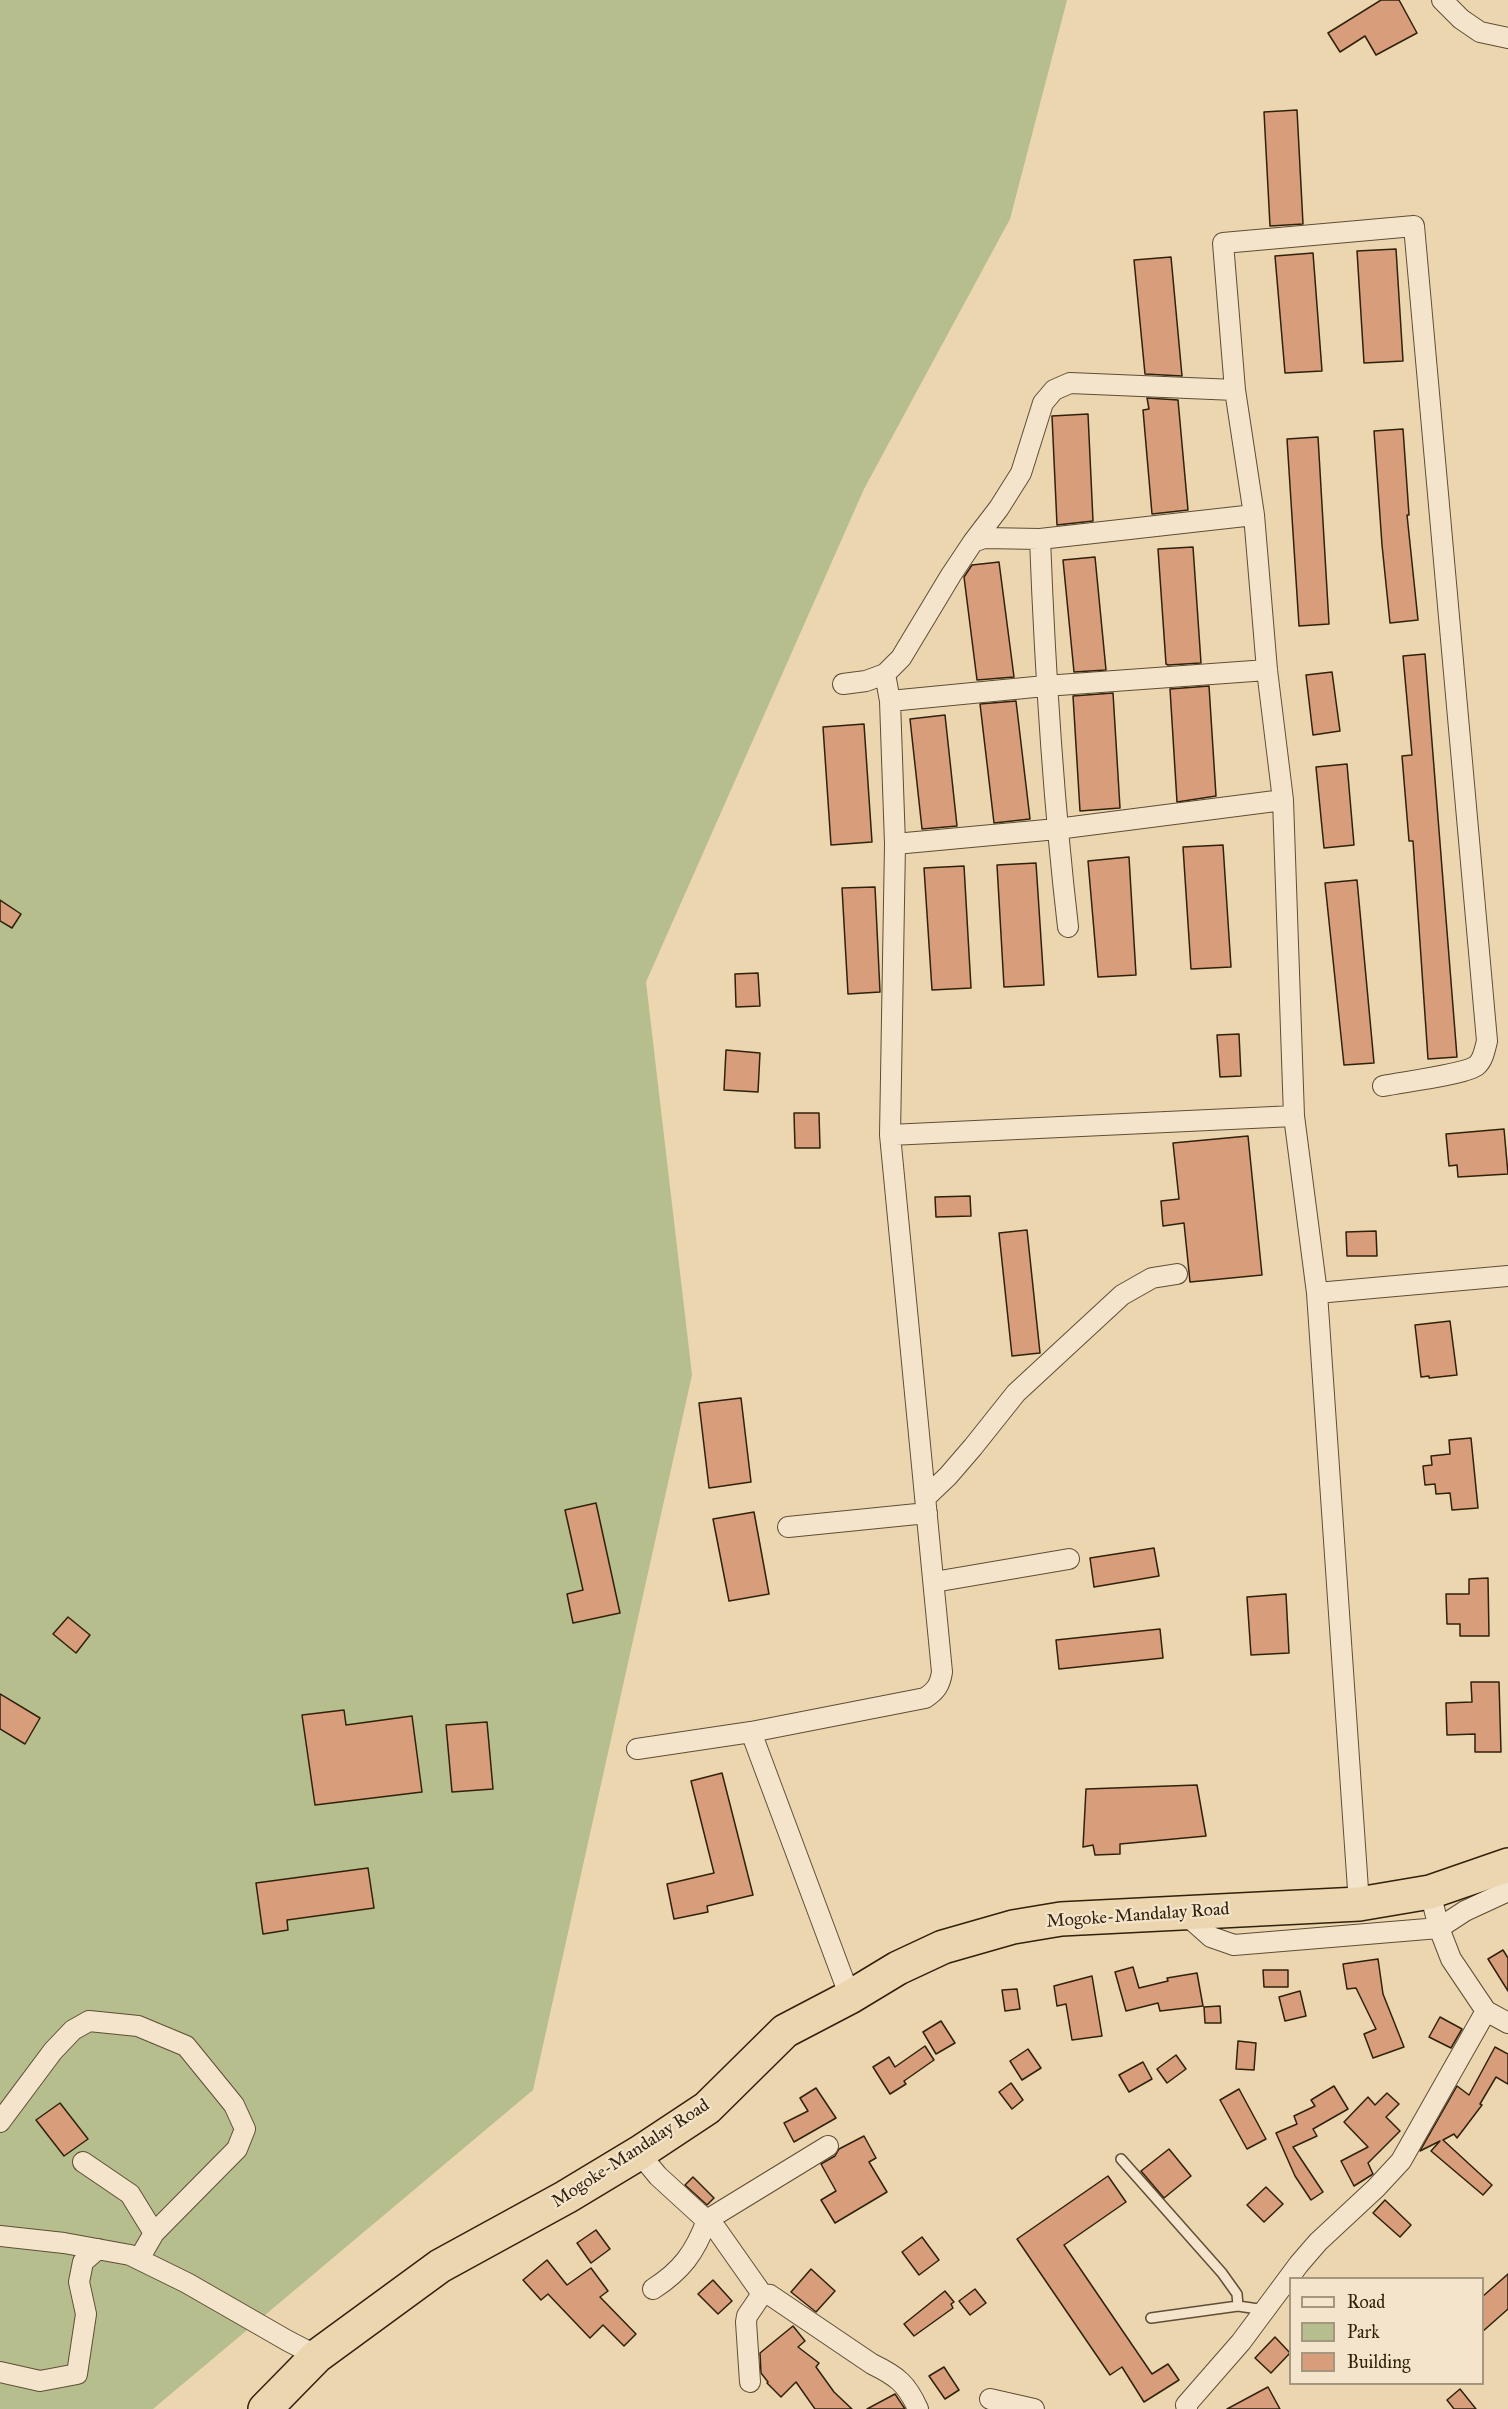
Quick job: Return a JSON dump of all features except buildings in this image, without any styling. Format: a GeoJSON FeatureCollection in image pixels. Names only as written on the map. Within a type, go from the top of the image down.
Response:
{"type":"FeatureCollection","features":[{"type":"Feature","properties":{"kind":"highway","name":"Mogoke-Mandalay Road"},"geometry":{"type":"LineString","coordinates":[[265,2409],[317,2356],[440,2266],[566,2197],[707,2108],[785,2031],[850,1997],[898,1968],[944,1947],[1013,1927],[1061,1918],[1359,1904],[1430,1892],[1508,1865]]}},
{"type":"Feature","properties":{"kind":"street"},"geometry":{"type":"LineString","coordinates":[[1442,0],[1461,20],[1480,32],[1508,38]]}},
{"type":"Feature","properties":{"kind":"street"},"geometry":{"type":"LineString","coordinates":[[1359,1904],[1317,1293],[1294,1116],[1282,800],[1267,670],[1254,515],[1235,390],[1223,243],[1414,226],[1487,1041],[1484,1055],[1477,1066],[1459,1072],[1383,1086]]}},
{"type":"Feature","properties":{"kind":"street"},"geometry":{"type":"LineString","coordinates":[[843,684],[866,681],[885,674],[901,658],[951,575],[1021,473],[1043,403],[1054,390],[1070,383],[1235,390]]}},
{"type":"Feature","properties":{"kind":"street"},"geometry":{"type":"LineString","coordinates":[[973,542],[984,538],[1040,538],[1254,515]]}},
{"type":"Feature","properties":{"kind":"street"},"geometry":{"type":"LineString","coordinates":[[1040,538],[1046,686],[1057,829],[1068,927]]}},
{"type":"Feature","properties":{"kind":"street"},"geometry":{"type":"LineString","coordinates":[[890,701],[1046,686],[1267,670]]}},
{"type":"Feature","properties":{"kind":"street"},"geometry":{"type":"LineString","coordinates":[[637,1749],[751,1732],[925,1698],[935,1692],[940,1684],[942,1672],[934,1582],[890,1135],[895,844],[890,701],[885,674]]}},
{"type":"Feature","properties":{"kind":"street"},"geometry":{"type":"LineString","coordinates":[[895,844],[1057,829],[1282,800]]}},
{"type":"Feature","properties":{"kind":"street"},"geometry":{"type":"LineString","coordinates":[[890,1135],[1294,1116]]}},
{"type":"Feature","properties":{"kind":"street"},"geometry":{"type":"LineString","coordinates":[[788,1527],[926,1505],[1016,1393],[1122,1294],[1152,1278],[1177,1274]]}},
{"type":"Feature","properties":{"kind":"street"},"geometry":{"type":"LineString","coordinates":[[1317,1293],[1508,1276]]}},
{"type":"Feature","properties":{"kind":"street"},"geometry":{"type":"LineString","coordinates":[[934,1582],[1070,1559]]}},
{"type":"Feature","properties":{"kind":"street"},"geometry":{"type":"LineString","coordinates":[[751,1732],[850,1997]]}},
{"type":"Feature","properties":{"kind":"street"},"geometry":{"type":"LineString","coordinates":[[1184,1913],[1211,1937],[1234,1945],[1438,1928],[1465,1911],[1508,1891]]}},
{"type":"Feature","properties":{"kind":"street"},"geometry":{"type":"LineString","coordinates":[[1430,1892],[1438,1928],[1451,1959],[1486,2011],[1508,2023]]}},
{"type":"Feature","properties":{"kind":"street"},"geometry":{"type":"LineString","coordinates":[[1291,2277],[1318,2242],[1376,2188],[1401,2161],[1486,2011]]}},
{"type":"Feature","properties":{"kind":"street"},"geometry":{"type":"LineString","coordinates":[[0,2122],[53,2051],[73,2031],[89,2021],[138,2026],[186,2046],[234,2105],[245,2129],[237,2150],[154,2234],[139,2259]]}},
{"type":"Feature","properties":{"kind":"street"},"geometry":{"type":"LineString","coordinates":[[653,2289],[673,2276],[686,2261],[701,2236],[706,2220],[828,2145]]}},
{"type":"Feature","properties":{"kind":"street"},"geometry":{"type":"LineString","coordinates":[[639,2153],[658,2176],[717,2230],[762,2294],[770,2295],[887,2372],[909,2390],[918,2409]]}},
{"type":"Feature","properties":{"kind":"street"},"geometry":{"type":"LineString","coordinates":[[83,2162],[130,2194],[154,2234]]}},
{"type":"Feature","properties":{"kind":"street"},"geometry":{"type":"LineString","coordinates":[[0,2236],[64,2243],[130,2255],[187,2283],[317,2356]]}},
{"type":"Feature","properties":{"kind":"street"},"geometry":{"type":"LineString","coordinates":[[0,2372],[40,2381],[77,2374],[86,2314],[79,2282],[83,2262],[98,2249]]}},
{"type":"Feature","properties":{"kind":"street"},"geometry":{"type":"LineString","coordinates":[[1181,2408],[1241,2342],[1289,2279]]}},
{"type":"Feature","properties":{"kind":"street"},"geometry":{"type":"LineString","coordinates":[[750,2382],[746,2322],[747,2316],[762,2294]]}},
{"type":"Feature","properties":{"kind":"street"},"geometry":{"type":"LineString","coordinates":[[990,2399],[1034,2409]]}},
{"type":"Feature","properties":{"kind":"lane"},"geometry":{"type":"LineString","coordinates":[[1121,2159],[1222,2273],[1237,2294],[1238,2306]]}},
{"type":"Feature","properties":{"kind":"lane"},"geometry":{"type":"LineString","coordinates":[[1151,2318],[1238,2306],[1265,2310]]}},
{"type":"Feature","properties":{"kind":"green space"},"geometry":{"type":"Polygon","coordinates":[[[0,0],[1067,0],[1010,219],[864,489],[646,982],[692,1375],[533,2090],[153,2409],[0,2409],[0,0]]]}}]}
